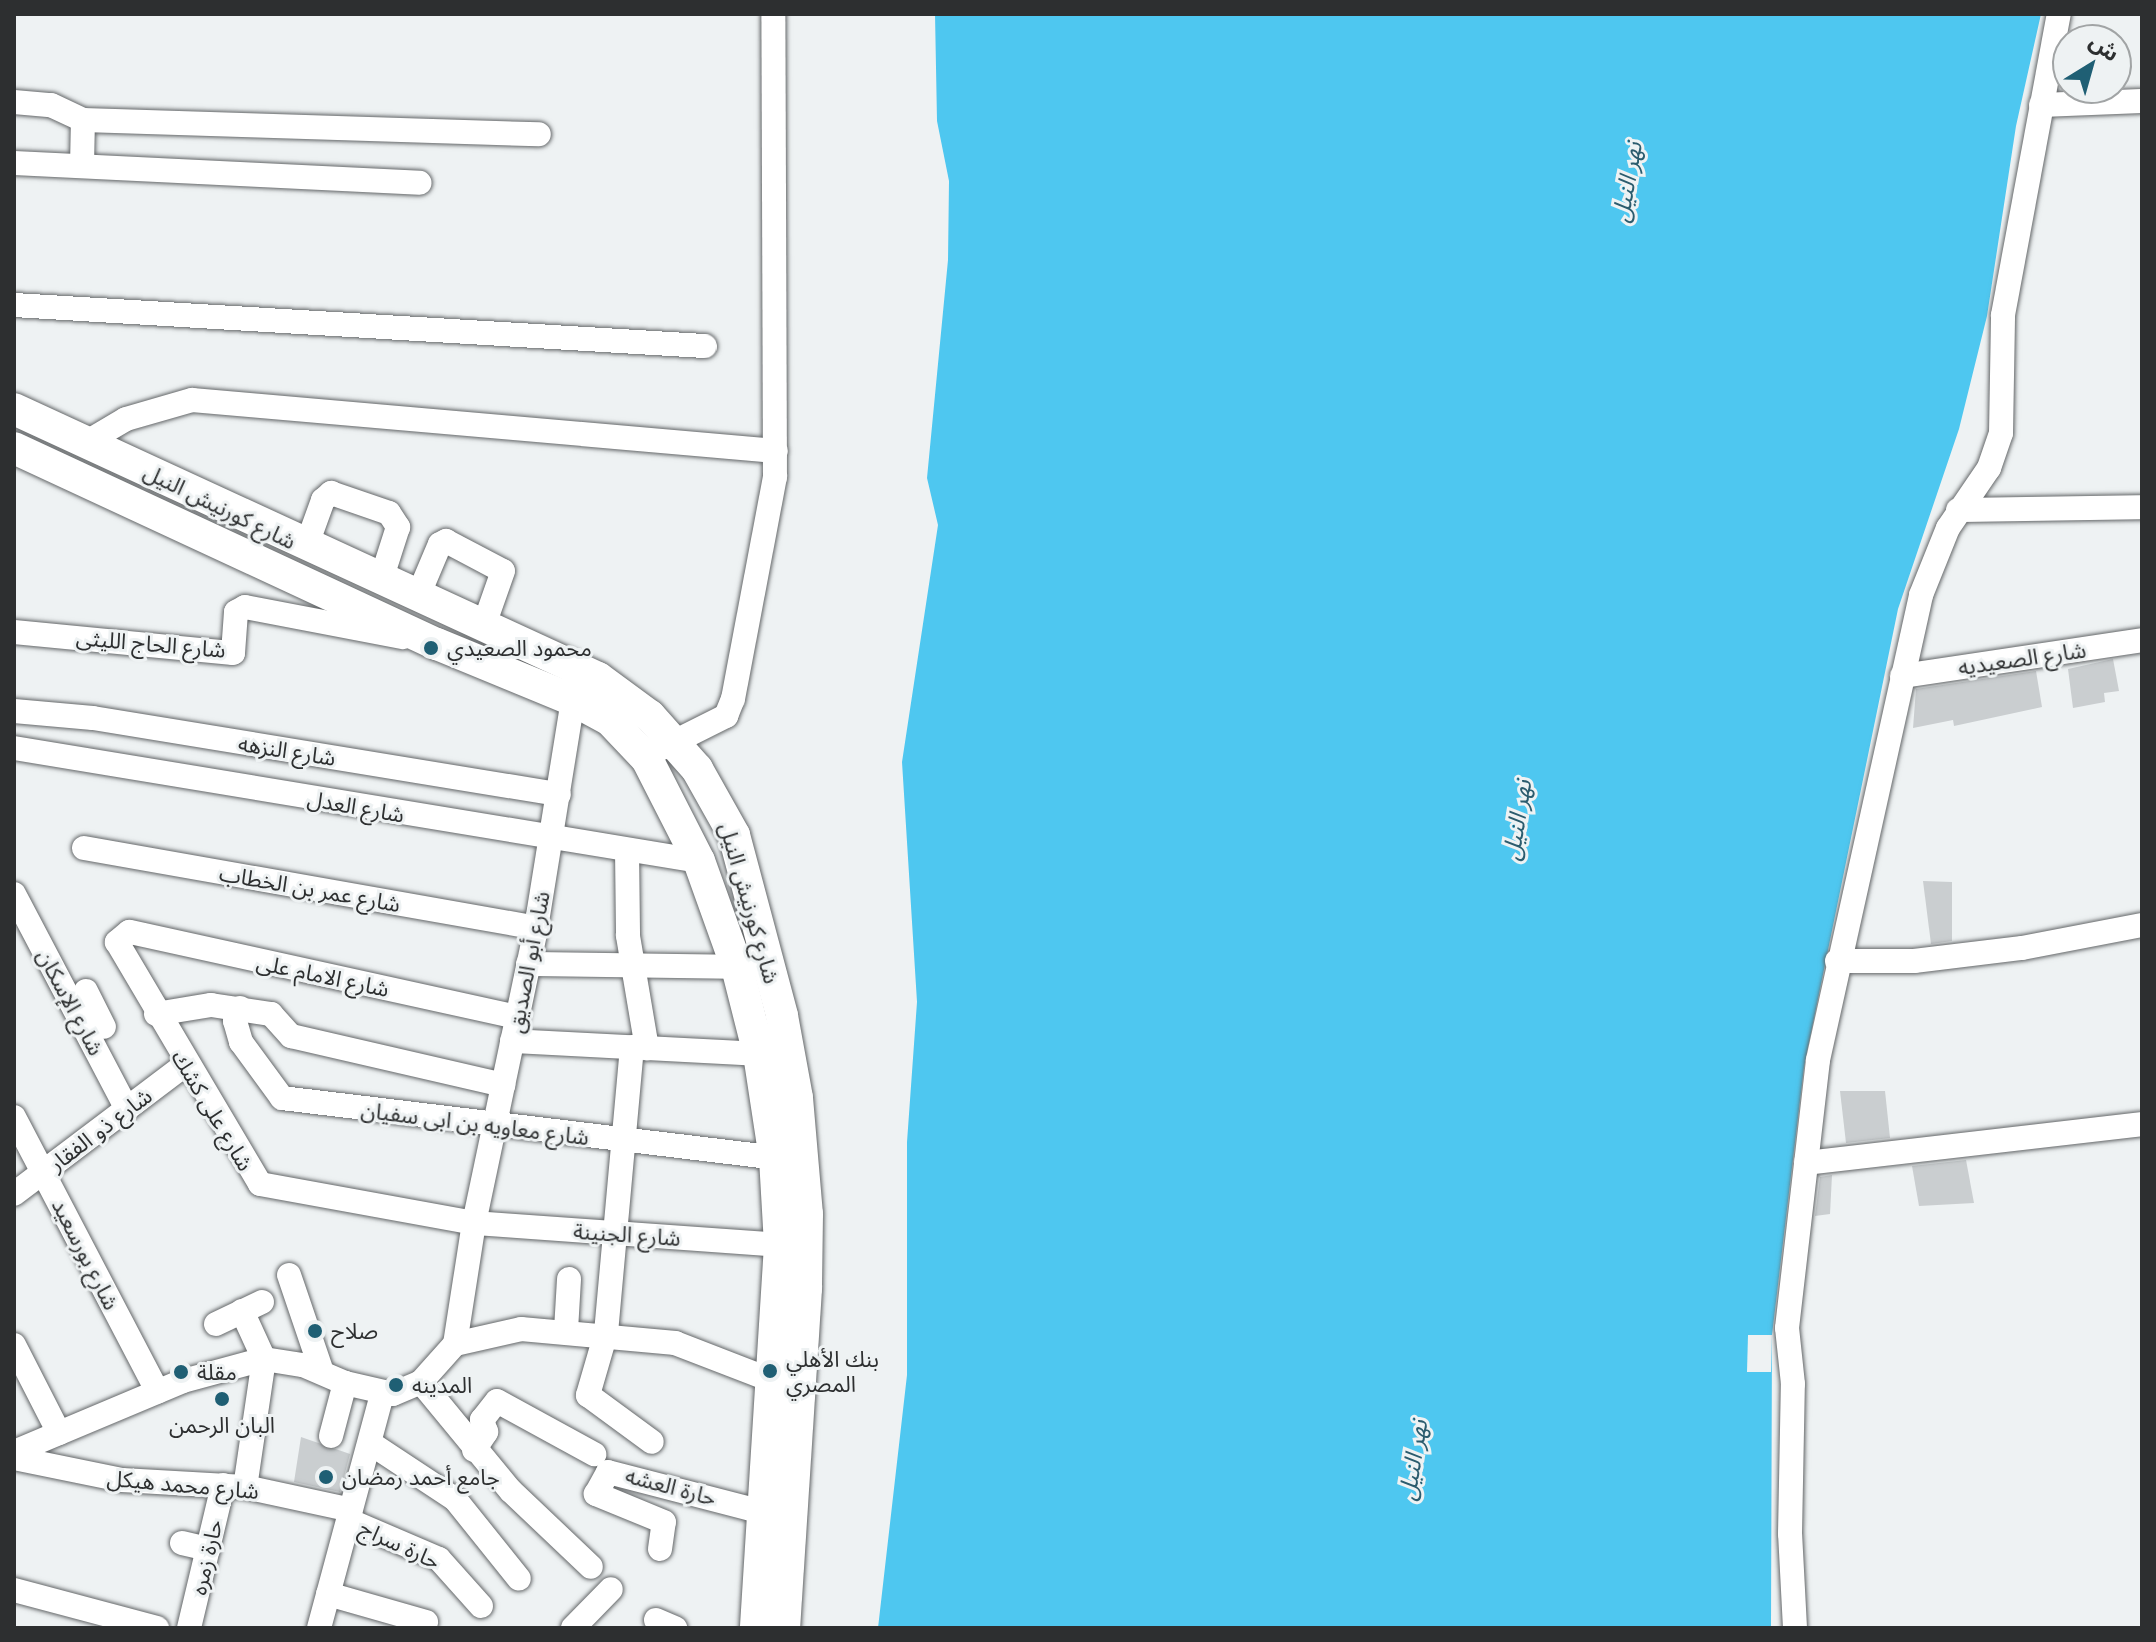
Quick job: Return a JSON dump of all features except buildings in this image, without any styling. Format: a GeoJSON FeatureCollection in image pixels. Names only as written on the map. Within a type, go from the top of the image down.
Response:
{"type":"FeatureCollection","features":[{"type":"Feature","properties":{"kind":"main road","name":"شارع كورنيش النيل"},"geometry":{"type":"LineString","coordinates":[[14,409],[306,547],[598,678],[673,739],[704,779],[734,835],[782,1016],[797,1098],[807,1214],[806,1289],[784,1628]]}},
{"type":"Feature","properties":{"kind":"main road","name":"شارع كورنيش النيل"},"geometry":{"type":"LineString","coordinates":[[15,450],[437,644],[573,700],[610,720],[647,759],[699,861],[737,967],[759,1054],[775,1158],[780,1245],[756,1628]]}},
{"type":"Feature","properties":{"kind":"street"},"geometry":{"type":"LineString","coordinates":[[647,759],[673,739],[726,716],[733,699],[776,451],[773,14]]}},
{"type":"Feature","properties":{"kind":"street"},"geometry":{"type":"LineString","coordinates":[[1795,1628],[1790,1534],[1793,1384],[1787,1328],[1806,1163],[1837,961],[1921,595],[1958,510],[1989,468],[2001,433],[2003,315],[2059,14]]}},
{"type":"Feature","properties":{"kind":"street"},"geometry":{"type":"LineString","coordinates":[[2041,105],[2142,101]]}},
{"type":"Feature","properties":{"kind":"street"},"geometry":{"type":"LineString","coordinates":[[14,102],[51,105],[83,120],[539,134]]}},
{"type":"Feature","properties":{"kind":"street"},"geometry":{"type":"LineString","coordinates":[[82,166],[83,120]]}},
{"type":"Feature","properties":{"kind":"street"},"geometry":{"type":"LineString","coordinates":[[14,163],[420,183]]}},
{"type":"Feature","properties":{"kind":"street"},"geometry":{"type":"LineString","coordinates":[[14,305],[705,346]]}},
{"type":"Feature","properties":{"kind":"street"},"geometry":{"type":"LineString","coordinates":[[87,442],[126,419],[192,400],[776,451]]}},
{"type":"Feature","properties":{"kind":"street"},"geometry":{"type":"LineString","coordinates":[[306,547],[323,500],[331,493],[389,513],[398,527],[381,580]]}},
{"type":"Feature","properties":{"kind":"street"},"geometry":{"type":"LineString","coordinates":[[1958,510],[2142,507]]}},
{"type":"Feature","properties":{"kind":"street"},"geometry":{"type":"LineString","coordinates":[[418,596],[440,544],[446,541],[503,571],[484,625]]}},
{"type":"Feature","properties":{"kind":"street","name":"شارع الحاج الليثى"},"geometry":{"type":"LineString","coordinates":[[14,632],[233,653],[236,612],[245,607],[437,644]]}},
{"type":"Feature","properties":{"kind":"street","name":"شارع الصعيديه"},"geometry":{"type":"LineString","coordinates":[[1902,676],[2142,640]]}},
{"type":"Feature","properties":{"kind":"street","name":"شارع أبو الصديق"},"geometry":{"type":"LineString","coordinates":[[455,1344],[474,1223],[536,928],[573,700]]}},
{"type":"Feature","properties":{"kind":"street","name":"شارع النزهه"},"geometry":{"type":"LineString","coordinates":[[14,711],[93,718],[559,794]]}},
{"type":"Feature","properties":{"kind":"street","name":"شارع العدل"},"geometry":{"type":"LineString","coordinates":[[14,748],[699,861]]}},
{"type":"Feature","properties":{"kind":"street","name":"شارع عمر بن الخطاب"},"geometry":{"type":"LineString","coordinates":[[84,848],[536,928]]}},
{"type":"Feature","properties":{"kind":"street"},"geometry":{"type":"LineString","coordinates":[[627,850],[632,966],[640,1047],[624,1141],[606,1333],[589,1399],[652,1442]]}},
{"type":"Feature","properties":{"kind":"street","name":"شارع الإسكان"},"geometry":{"type":"LineString","coordinates":[[14,895],[83,997],[127,1109]]}},
{"type":"Feature","properties":{"kind":"street"},"geometry":{"type":"LineString","coordinates":[[1837,961],[1914,961],[2022,948],[2142,925]]}},
{"type":"Feature","properties":{"kind":"street","name":"شارع على كشك"},"geometry":{"type":"LineString","coordinates":[[129,932],[119,936],[118,949],[260,1184],[474,1223]]}},
{"type":"Feature","properties":{"kind":"street","name":"شارع الامام على"},"geometry":{"type":"LineString","coordinates":[[129,932],[515,1029],[640,1047],[759,1054]]}},
{"type":"Feature","properties":{"kind":"street"},"geometry":{"type":"LineString","coordinates":[[528,964],[737,967]]}},
{"type":"Feature","properties":{"kind":"street"},"geometry":{"type":"LineString","coordinates":[[83,997],[104,1027]]}},
{"type":"Feature","properties":{"kind":"street"},"geometry":{"type":"LineString","coordinates":[[156,1014],[211,1005],[271,1014],[291,1036],[503,1085]]}},
{"type":"Feature","properties":{"kind":"street","name":"شارع معاويه بن ابى سفيان"},"geometry":{"type":"LineString","coordinates":[[240,1008],[235,1021],[241,1042],[278,1097],[775,1158]]}},
{"type":"Feature","properties":{"kind":"street","name":"شارع ذو الفقار"},"geometry":{"type":"LineString","coordinates":[[14,1194],[186,1064]]}},
{"type":"Feature","properties":{"kind":"street","name":"شارع بورسعيد"},"geometry":{"type":"LineString","coordinates":[[14,1117],[158,1392]]}},
{"type":"Feature","properties":{"kind":"street"},"geometry":{"type":"LineString","coordinates":[[1806,1163],[2142,1124]]}},
{"type":"Feature","properties":{"kind":"street","name":"شارع الجنينة"},"geometry":{"type":"LineString","coordinates":[[474,1223],[780,1245]]}},
{"type":"Feature","properties":{"kind":"street"},"geometry":{"type":"LineString","coordinates":[[289,1275],[322,1372]]}},
{"type":"Feature","properties":{"kind":"street"},"geometry":{"type":"LineString","coordinates":[[566,1330],[569,1279]]}},
{"type":"Feature","properties":{"kind":"street"},"geometry":{"type":"LineString","coordinates":[[216,1324],[252,1306],[264,1359]]}},
{"type":"Feature","properties":{"kind":"street"},"geometry":{"type":"LineString","coordinates":[[14,1452],[209,1371],[264,1359],[322,1372],[345,1383],[382,1394],[421,1382],[455,1344],[498,1331],[566,1330],[675,1343],[771,1380]]}},
{"type":"Feature","properties":{"kind":"street"},"geometry":{"type":"LineString","coordinates":[[14,1345],[59,1433]]}},
{"type":"Feature","properties":{"kind":"street","name":"حارة زمره"},"geometry":{"type":"LineString","coordinates":[[189,1628],[208,1549],[234,1486],[264,1359]]}},
{"type":"Feature","properties":{"kind":"street"},"geometry":{"type":"LineString","coordinates":[[421,1382],[474,1450],[591,1567]]}},
{"type":"Feature","properties":{"kind":"street"},"geometry":{"type":"LineString","coordinates":[[331,1436],[345,1383]]}},
{"type":"Feature","properties":{"kind":"street"},"geometry":{"type":"LineString","coordinates":[[319,1628],[382,1394]]}},
{"type":"Feature","properties":{"kind":"street"},"geometry":{"type":"LineString","coordinates":[[474,1450],[486,1432],[482,1420],[497,1401],[594,1454]]}},
{"type":"Feature","properties":{"kind":"street"},"geometry":{"type":"LineString","coordinates":[[370,1443],[455,1499],[519,1579]]}},
{"type":"Feature","properties":{"kind":"street","name":"شارع محمد هيكل"},"geometry":{"type":"LineString","coordinates":[[14,1458],[122,1480],[234,1486],[350,1515]]}},
{"type":"Feature","properties":{"kind":"street","name":"حارة العشه"},"geometry":{"type":"LineString","coordinates":[[660,1549],[664,1522],[596,1494],[606,1474],[615,1471],[763,1512]]}},
{"type":"Feature","properties":{"kind":"street","name":"حارة سراج"},"geometry":{"type":"LineString","coordinates":[[350,1515],[439,1559],[481,1606]]}},
{"type":"Feature","properties":{"kind":"street"},"geometry":{"type":"LineString","coordinates":[[182,1543],[208,1549]]}},
{"type":"Feature","properties":{"kind":"street"},"geometry":{"type":"LineString","coordinates":[[573,1628],[611,1589]]}},
{"type":"Feature","properties":{"kind":"street"},"geometry":{"type":"LineString","coordinates":[[14,1590],[150,1627]]}},
{"type":"Feature","properties":{"kind":"street"},"geometry":{"type":"LineString","coordinates":[[328,1594],[426,1622]]}},
{"type":"Feature","properties":{"kind":"water","name":"نهر النيل"},"geometry":{"type":"Polygon","coordinates":[[[935,14],[2041,14],[2016,126],[1987,316],[1959,429],[1898,609],[1804,1067],[1772,1335],[1771,1628],[878,1628],[907,1375],[907,1142],[917,1002],[902,762],[938,525],[927,478],[948,260],[949,181],[937,121],[935,14]]]}},
{"type":"Feature","properties":{"kind":"pier"},"geometry":{"type":"Polygon","coordinates":[[[1748,1335],[1772,1335],[1771,1372],[1747,1372],[1748,1335]]]}},
{"type":"Feature","properties":{"kind":"place","name":"محمود الصعيدي"},"geometry":{"type":"Point","coordinates":[431,648]}},
{"type":"Feature","properties":{"kind":"place","name":"صلاح"},"geometry":{"type":"Point","coordinates":[315,1331]}},
{"type":"Feature","properties":{"kind":"place","name":"بنك الأهلي المصري"},"geometry":{"type":"Point","coordinates":[770,1371]}},
{"type":"Feature","properties":{"kind":"place","name":"مقلة"},"geometry":{"type":"Point","coordinates":[181,1372]}},
{"type":"Feature","properties":{"kind":"place","name":"المدينه"},"geometry":{"type":"Point","coordinates":[396,1385]}},
{"type":"Feature","properties":{"kind":"place","name":"البان الرحمن"},"geometry":{"type":"Point","coordinates":[222,1399]}},
{"type":"Feature","properties":{"kind":"place","name":"جامع أحمد رمضان"},"geometry":{"type":"Point","coordinates":[326,1477]}}]}
